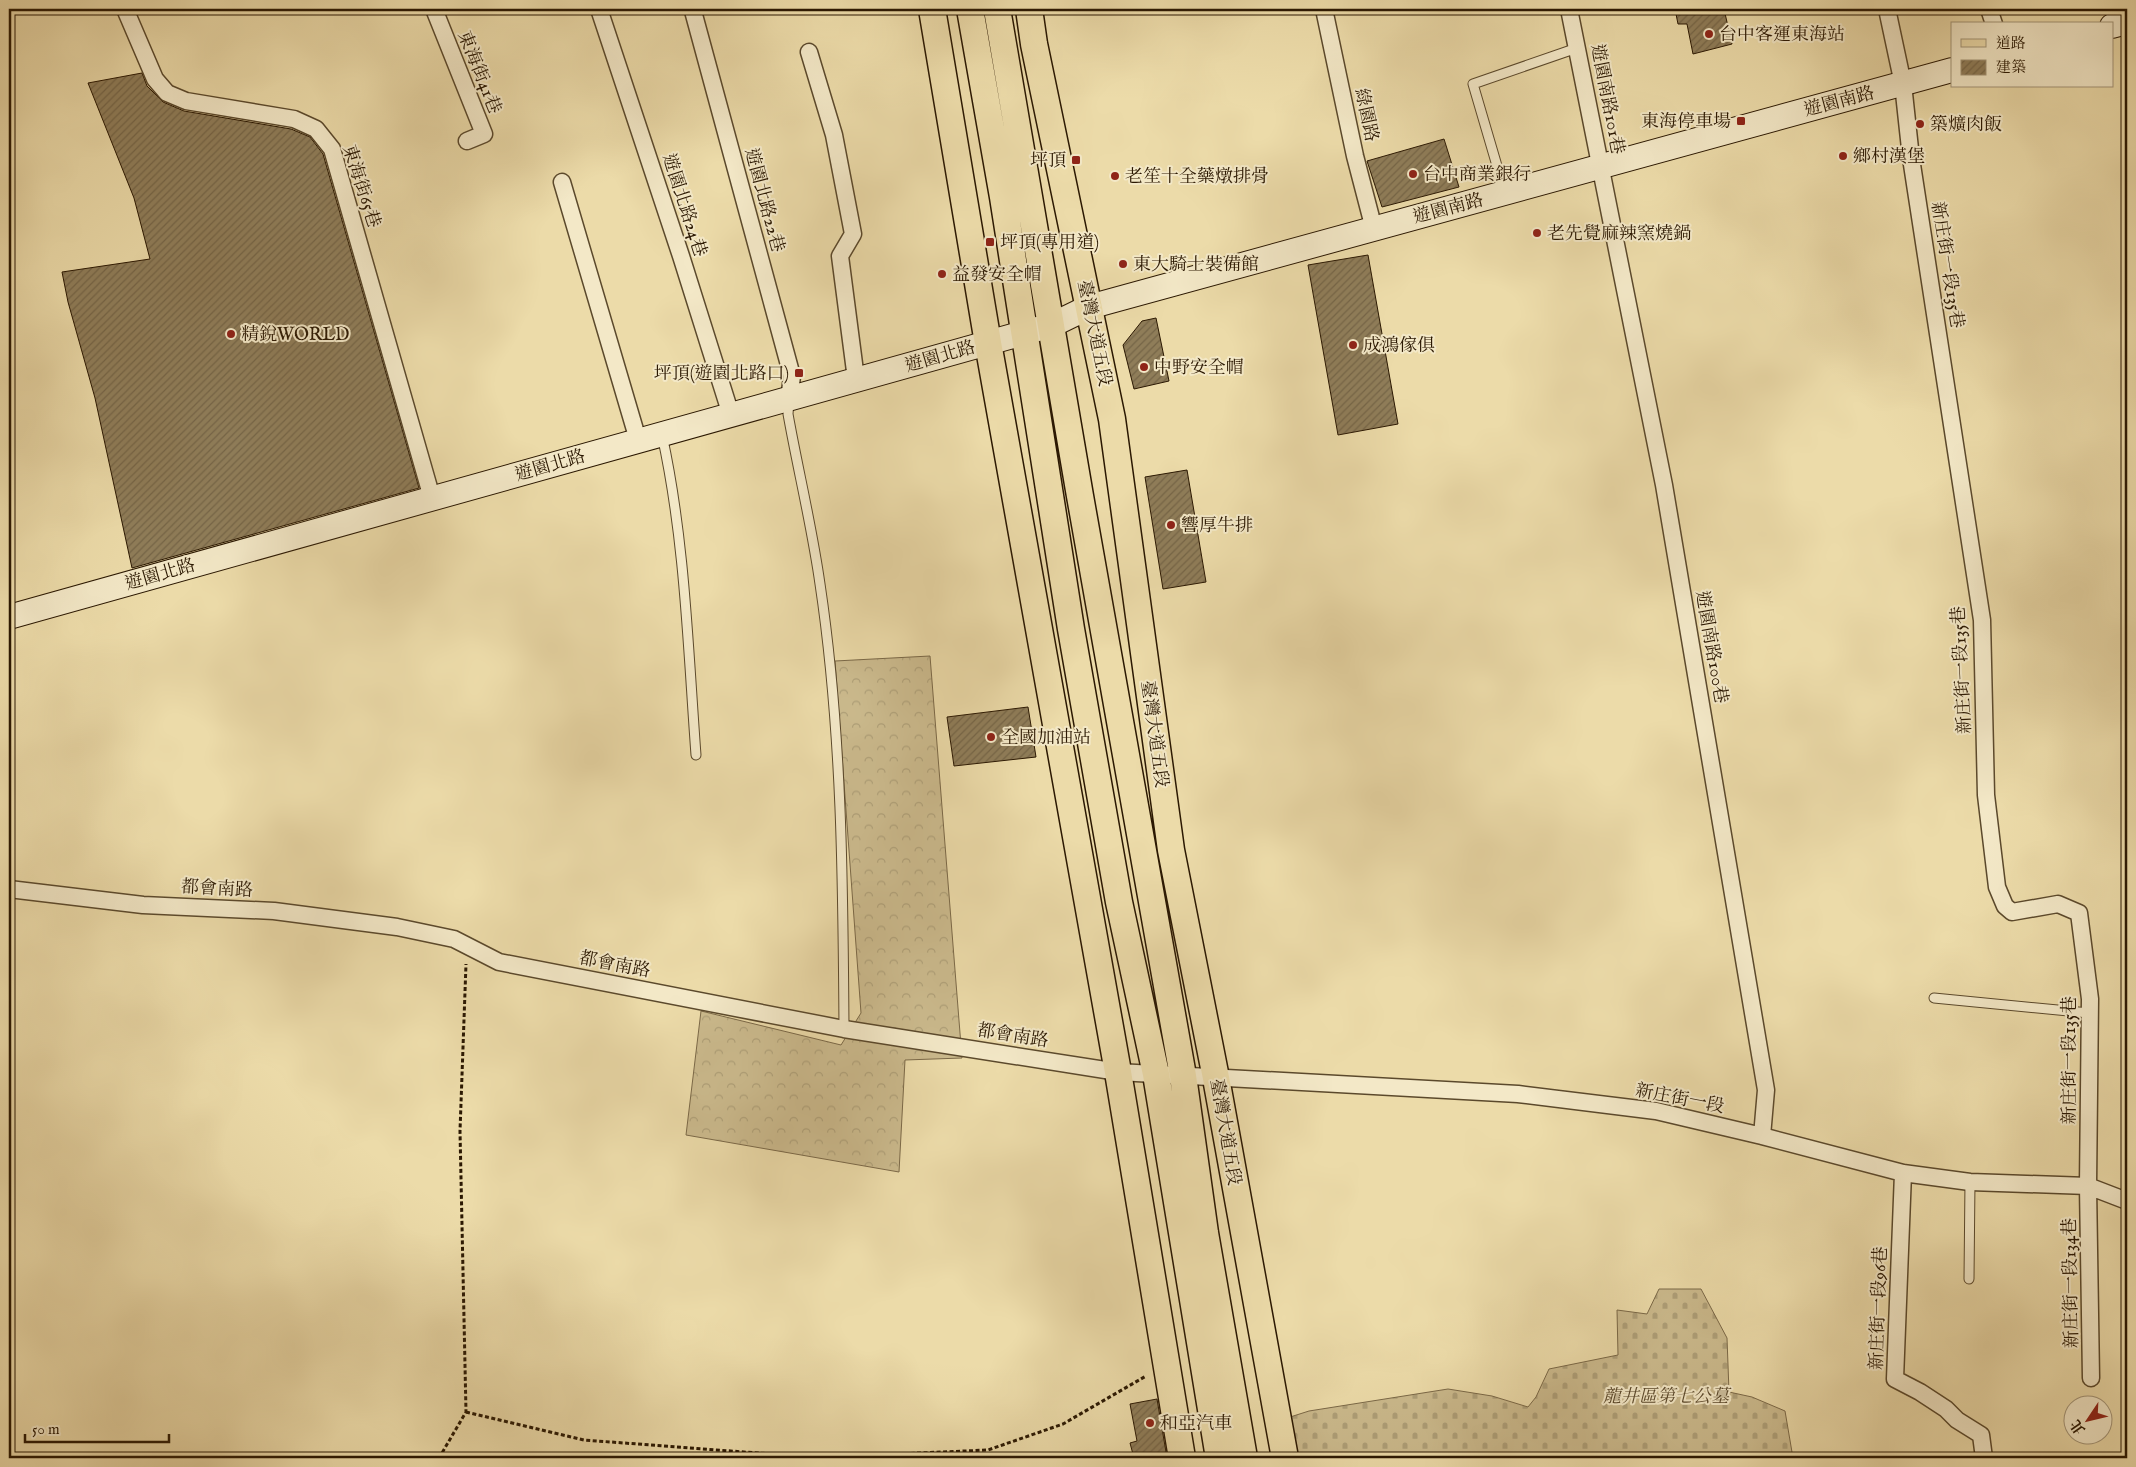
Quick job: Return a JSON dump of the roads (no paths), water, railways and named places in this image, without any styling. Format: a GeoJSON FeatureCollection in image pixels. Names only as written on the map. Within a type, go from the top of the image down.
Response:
{"type":"FeatureCollection","features":[{"type":"Feature","properties":{"kind":"main road"},"geometry":{"type":"LineString","coordinates":[[932,9],[988,342],[1041,634],[1058,743],[1118,1072],[1182,1458]]}},
{"type":"Feature","properties":{"kind":"main road"},"geometry":{"type":"LineString","coordinates":[[970,9],[1001,188],[1071,630],[1110,853],[1156,1074],[1219,1458]]}},
{"type":"Feature","properties":{"kind":"main road","name":"臺灣大道五段"},"geometry":{"type":"LineString","coordinates":[[997,9],[1184,1076],[1205,1233],[1244,1458]]}},
{"type":"Feature","properties":{"kind":"main road","name":"臺灣大道五段"},"geometry":{"type":"LineString","coordinates":[[1029,9],[1034,44],[1112,419],[1171,850],[1216,1078],[1285,1458]]}},
{"type":"Feature","properties":{"kind":"street","name":"東海街65巷"},"geometry":{"type":"LineString","coordinates":[[125,9],[155,79],[167,93],[186,101],[294,119],[316,128],[332,149],[432,498]]}},
{"type":"Feature","properties":{"kind":"street","name":"東海街41巷"},"geometry":{"type":"LineString","coordinates":[[434,9],[484,134],[467,141]]}},
{"type":"Feature","properties":{"kind":"street","name":"遊園北路24巷"},"geometry":{"type":"LineString","coordinates":[[599,9],[731,414]]}},
{"type":"Feature","properties":{"kind":"street","name":"綠園路"},"geometry":{"type":"LineString","coordinates":[[1324,9],[1355,156],[1374,229]]}},
{"type":"Feature","properties":{"kind":"street","name":"遊園南路101巷"},"geometry":{"type":"LineString","coordinates":[[1569,9],[1600,167]]}},
{"type":"Feature","properties":{"kind":"street"},"geometry":{"type":"LineString","coordinates":[[1887,9],[1903,84]]}},
{"type":"Feature","properties":{"kind":"street"},"geometry":{"type":"LineString","coordinates":[[1989,9],[1993,22]]}},
{"type":"Feature","properties":{"kind":"street","name":"遊園北路22巷"},"geometry":{"type":"LineString","coordinates":[[693,11],[792,376],[789,400]]}},
{"type":"Feature","properties":{"kind":"street"},"geometry":{"type":"LineString","coordinates":[[2114,25],[2127,22]]}},
{"type":"Feature","properties":{"kind":"street"},"geometry":{"type":"LineString","coordinates":[[809,52],[834,136],[853,234],[840,256],[856,380]]}},
{"type":"Feature","properties":{"kind":"street","name":"遊園南路"},"geometry":{"type":"LineString","coordinates":[[1089,307],[1951,70]]}},
{"type":"Feature","properties":{"kind":"street","name":"新庄街一段135巷"},"geometry":{"type":"LineString","coordinates":[[1903,84],[1911,158],[1982,620],[1986,796],[1997,887],[2005,906],[2012,912],[2058,904],[2079,913],[2087,970],[2089,1013],[2088,1186]]}},
{"type":"Feature","properties":{"kind":"street","name":"遊園南路100巷"},"geometry":{"type":"LineString","coordinates":[[1600,167],[1664,484],[1766,1090],[1762,1136]]}},
{"type":"Feature","properties":{"kind":"street"},"geometry":{"type":"LineString","coordinates":[[562,182],[638,440]]}},
{"type":"Feature","properties":{"kind":"street","name":"遊園北路"},"geometry":{"type":"LineString","coordinates":[[9,617],[1052,325],[1089,307]]}},
{"type":"Feature","properties":{"kind":"street","name":"都會南路"},"geometry":{"type":"LineString","coordinates":[[9,889],[143,905],[205,906],[284,912],[397,927],[454,939],[499,962],[844,1029],[1118,1072],[1216,1078]]}},
{"type":"Feature","properties":{"kind":"street","name":"新庄街一段"},"geometry":{"type":"LineString","coordinates":[[1216,1078],[1518,1094],[1656,1111],[1762,1136],[1903,1173],[1970,1182],[2088,1186],[2127,1201]]}},
{"type":"Feature","properties":{"kind":"street","name":"新庄街一段96巷"},"geometry":{"type":"LineString","coordinates":[[1903,1173],[1896,1379],[1920,1392],[1980,1435],[1984,1458]]}},
{"type":"Feature","properties":{"kind":"street","name":"新庄街一段134巷"},"geometry":{"type":"LineString","coordinates":[[2088,1186],[2091,1378]]}},
{"type":"Feature","properties":{"kind":"lane"},"geometry":{"type":"LineString","coordinates":[[1505,193],[1473,84],[1578,48]]}},
{"type":"Feature","properties":{"kind":"lane"},"geometry":{"type":"LineString","coordinates":[[789,400],[788,414],[820,584],[836,737],[843,869],[844,1029]]}},
{"type":"Feature","properties":{"kind":"lane"},"geometry":{"type":"LineString","coordinates":[[661,434],[670,474],[684,577],[696,755]]}},
{"type":"Feature","properties":{"kind":"lane"},"geometry":{"type":"LineString","coordinates":[[1934,998],[2089,1013]]}},
{"type":"Feature","properties":{"kind":"lane"},"geometry":{"type":"LineString","coordinates":[[1968,1279],[1970,1182]]}},
{"type":"Feature","properties":{"kind":"place","name":"台中客運東海站"},"geometry":{"type":"Point","coordinates":[1709,34]}},
{"type":"Feature","properties":{"kind":"place","name":"東海停車場"},"geometry":{"type":"Point","coordinates":[1741,121]}},
{"type":"Feature","properties":{"kind":"place","name":"築爌肉飯"},"geometry":{"type":"Point","coordinates":[1920,124]}},
{"type":"Feature","properties":{"kind":"place","name":"鄉村漢堡"},"geometry":{"type":"Point","coordinates":[1843,156]}},
{"type":"Feature","properties":{"kind":"place","name":"坪頂"},"geometry":{"type":"Point","coordinates":[1076,160]}},
{"type":"Feature","properties":{"kind":"place","name":"台中商業銀行"},"geometry":{"type":"Point","coordinates":[1413,174]}},
{"type":"Feature","properties":{"kind":"place","name":"老笙十全藥燉排骨"},"geometry":{"type":"Point","coordinates":[1115,176]}},
{"type":"Feature","properties":{"kind":"place","name":"老先覺麻辣窯燒鍋"},"geometry":{"type":"Point","coordinates":[1537,233]}},
{"type":"Feature","properties":{"kind":"place","name":"坪頂(專用道)"},"geometry":{"type":"Point","coordinates":[990,242]}},
{"type":"Feature","properties":{"kind":"place","name":"東大騎士裝備館"},"geometry":{"type":"Point","coordinates":[1123,264]}},
{"type":"Feature","properties":{"kind":"place","name":"益發安全帽"},"geometry":{"type":"Point","coordinates":[942,274]}},
{"type":"Feature","properties":{"kind":"place","name":"精銳WORLD"},"geometry":{"type":"Point","coordinates":[231,334]}},
{"type":"Feature","properties":{"kind":"place","name":"成鴻傢俱"},"geometry":{"type":"Point","coordinates":[1353,345]}},
{"type":"Feature","properties":{"kind":"place","name":"中野安全帽"},"geometry":{"type":"Point","coordinates":[1144,367]}},
{"type":"Feature","properties":{"kind":"place","name":"坪頂(遊園北路口)"},"geometry":{"type":"Point","coordinates":[799,373]}},
{"type":"Feature","properties":{"kind":"place","name":"響厚牛排"},"geometry":{"type":"Point","coordinates":[1171,525]}},
{"type":"Feature","properties":{"kind":"place","name":"全國加油站"},"geometry":{"type":"Point","coordinates":[991,737]}},
{"type":"Feature","properties":{"kind":"place","name":"和亞汽車"},"geometry":{"type":"Point","coordinates":[1150,1423]}},
{"type":"Feature","properties":{"kind":"park label","name":"龍井區第七公墓"},"geometry":{"type":"Point","coordinates":[1666,1396]}}]}
